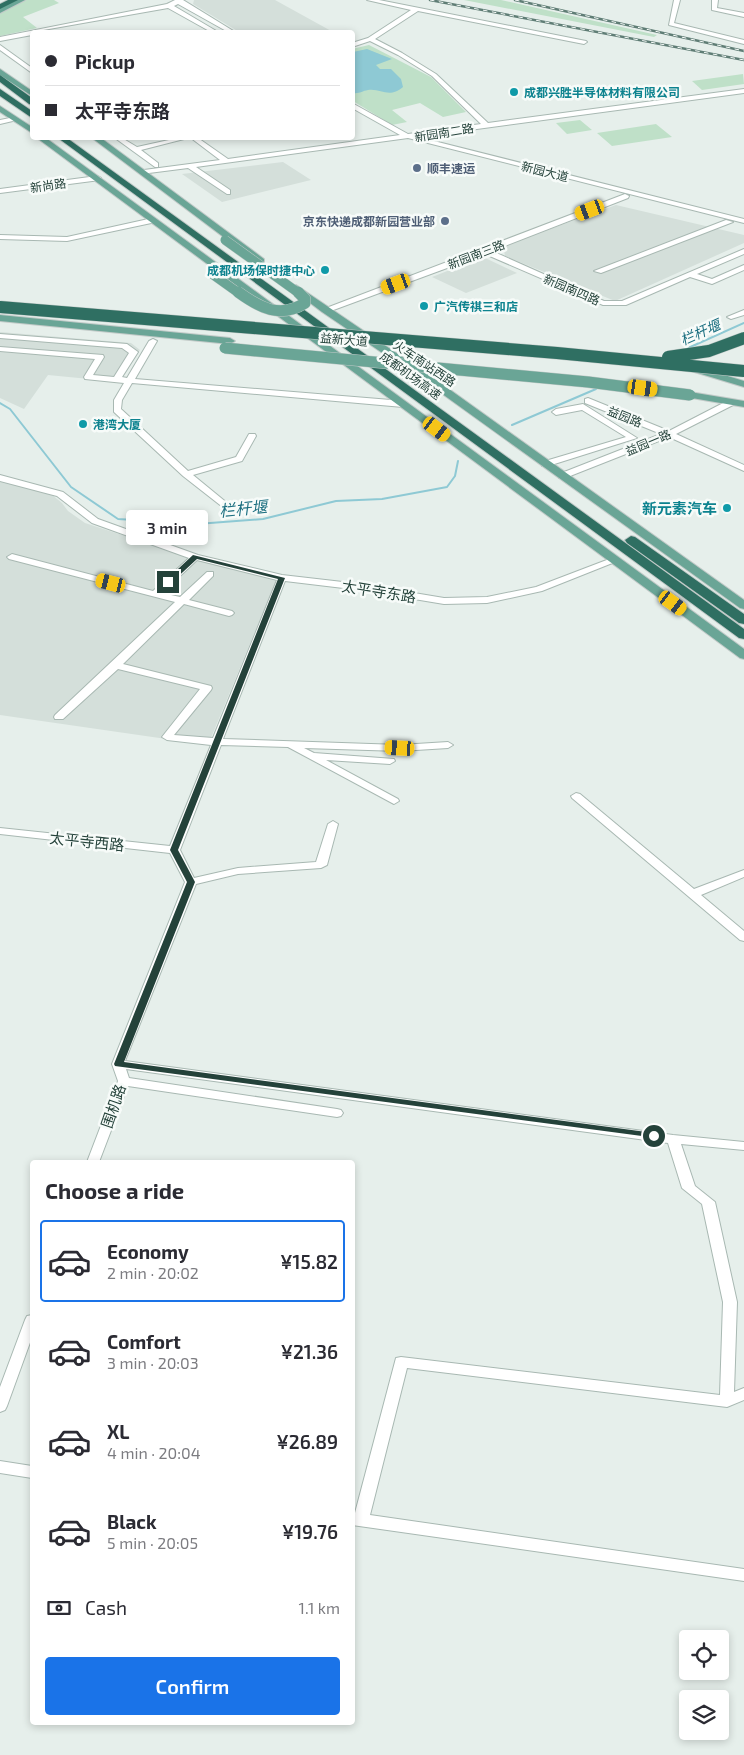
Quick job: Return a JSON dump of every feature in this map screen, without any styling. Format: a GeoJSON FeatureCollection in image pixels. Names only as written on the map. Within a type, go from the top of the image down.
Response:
{"type":"FeatureCollection","features":[{"type":"Feature","properties":{"kind":"highway"},"geometry":{"type":"LineString","coordinates":[[0,7],[14,0]]}},
{"type":"Feature","properties":{"kind":"highway"},"geometry":{"type":"LineString","coordinates":[[0,78],[30,100]]}},
{"type":"Feature","properties":{"kind":"highway"},"geometry":{"type":"LineString","coordinates":[[0,85],[30,108]]}},
{"type":"Feature","properties":{"kind":"highway"},"geometry":{"type":"LineString","coordinates":[[0,92],[30,114]]}},
{"type":"Feature","properties":{"kind":"highway"},"geometry":{"type":"LineString","coordinates":[[0,100],[30,122]]}},
{"type":"Feature","properties":{"kind":"highway"},"geometry":{"type":"LineString","coordinates":[[55,140],[124,183]]}},
{"type":"Feature","properties":{"kind":"highway","name":"成都机场高速"},"geometry":{"type":"LineString","coordinates":[[65,140],[744,620]]}},
{"type":"Feature","properties":{"kind":"highway","name":"成都机场高速"},"geometry":{"type":"LineString","coordinates":[[75,140],[744,635]]}},
{"type":"Feature","properties":{"kind":"highway"},"geometry":{"type":"LineString","coordinates":[[82,140],[102,159]]}},
{"type":"Feature","properties":{"kind":"highway"},"geometry":{"type":"LineString","coordinates":[[0,307],[557,353],[744,371]]}},
{"type":"Feature","properties":{"kind":"highway"},"geometry":{"type":"LineString","coordinates":[[0,313],[589,362],[744,378]]}},
{"type":"Feature","properties":{"kind":"highway"},"geometry":{"type":"LineString","coordinates":[[557,353],[678,356],[709,351],[744,338]]}},
{"type":"Feature","properties":{"kind":"main road"},"geometry":{"type":"LineString","coordinates":[[0,11],[21,0]]}},
{"type":"Feature","properties":{"kind":"main road"},"geometry":{"type":"LineString","coordinates":[[0,72],[30,93]]}},
{"type":"Feature","properties":{"kind":"main road"},"geometry":{"type":"LineString","coordinates":[[0,108],[30,130]]}},
{"type":"Feature","properties":{"kind":"main road"},"geometry":{"type":"LineString","coordinates":[[44,140],[744,655]]}},
{"type":"Feature","properties":{"kind":"main road","name":"火车南站西路"},"geometry":{"type":"LineString","coordinates":[[99,140],[144,172],[325,310],[438,386],[744,605]]}},
{"type":"Feature","properties":{"kind":"main road"},"geometry":{"type":"LineString","coordinates":[[153,220],[171,243],[262,308],[290,311],[305,303],[305,299],[297,291],[197,218],[189,206]]}},
{"type":"Feature","properties":{"kind":"main road","name":"益新大道"},"geometry":{"type":"LineString","coordinates":[[0,318],[227,345],[744,396]]}},
{"type":"Feature","properties":{"kind":"main road"},"geometry":{"type":"LineString","coordinates":[[340,320],[370,333],[388,338],[510,346],[637,358],[693,368],[744,384]]}},
{"type":"Feature","properties":{"kind":"main road","name":"益新大道"},"geometry":{"type":"LineString","coordinates":[[0,327],[153,341],[227,345]]}},
{"type":"Feature","properties":{"kind":"main road","name":"益新大道"},"geometry":{"type":"LineString","coordinates":[[690,391],[744,404]]}},
{"type":"Feature","properties":{"kind":"street"},"geometry":{"type":"LineString","coordinates":[[43,30],[169,6],[180,0],[229,30]]}},
{"type":"Feature","properties":{"kind":"street"},"geometry":{"type":"LineString","coordinates":[[370,0],[584,42]]}},
{"type":"Feature","properties":{"kind":"street"},"geometry":{"type":"LineString","coordinates":[[677,0],[671,24],[744,42]]}},
{"type":"Feature","properties":{"kind":"street"},"geometry":{"type":"LineString","coordinates":[[715,0],[714,9],[744,16]]}},
{"type":"Feature","properties":{"kind":"street"},"geometry":{"type":"LineString","coordinates":[[169,6],[211,30]]}},
{"type":"Feature","properties":{"kind":"street"},"geometry":{"type":"LineString","coordinates":[[355,44],[370,39],[417,9]]}},
{"type":"Feature","properties":{"kind":"street"},"geometry":{"type":"LineString","coordinates":[[0,39],[30,33]]}},
{"type":"Feature","properties":{"kind":"street"},"geometry":{"type":"LineString","coordinates":[[370,39],[400,54],[434,75],[486,125]]}},
{"type":"Feature","properties":{"kind":"street"},"geometry":{"type":"LineString","coordinates":[[0,47],[30,70]]}},
{"type":"Feature","properties":{"kind":"street","name":"新园南二路"},"geometry":{"type":"LineString","coordinates":[[144,172],[744,91]]}},
{"type":"Feature","properties":{"kind":"street","name":"新园大道"},"geometry":{"type":"LineString","coordinates":[[355,107],[411,137],[744,221]]}},
{"type":"Feature","properties":{"kind":"street","name":"新园大道"},"geometry":{"type":"LineString","coordinates":[[355,113],[399,138],[744,226]]}},
{"type":"Feature","properties":{"kind":"street"},"geometry":{"type":"LineString","coordinates":[[0,122],[16,119]]}},
{"type":"Feature","properties":{"kind":"street"},"geometry":{"type":"LineString","coordinates":[[121,140],[155,164]]}},
{"type":"Feature","properties":{"kind":"street"},"geometry":{"type":"LineString","coordinates":[[136,149],[175,140]]}},
{"type":"Feature","properties":{"kind":"street"},"geometry":{"type":"LineString","coordinates":[[197,140],[227,161]]}},
{"type":"Feature","properties":{"kind":"street"},"geometry":{"type":"LineString","coordinates":[[190,166],[227,192]]}},
{"type":"Feature","properties":{"kind":"street","name":"新尚路"},"geometry":{"type":"LineString","coordinates":[[0,191],[97,178]]}},
{"type":"Feature","properties":{"kind":"street","name":"新园南三路"},"geometry":{"type":"LineString","coordinates":[[325,310],[485,251],[625,196]]}},
{"type":"Feature","properties":{"kind":"street"},"geometry":{"type":"LineString","coordinates":[[0,237],[67,239],[153,220]]}},
{"type":"Feature","properties":{"kind":"street"},"geometry":{"type":"LineString","coordinates":[[598,272],[730,222]]}},
{"type":"Feature","properties":{"kind":"street","name":"新园南四路"},"geometry":{"type":"LineString","coordinates":[[485,251],[603,303],[623,303],[744,251]]}},
{"type":"Feature","properties":{"kind":"street"},"geometry":{"type":"LineString","coordinates":[[690,274],[712,282],[744,268]]}},
{"type":"Feature","properties":{"kind":"street"},"geometry":{"type":"LineString","coordinates":[[731,317],[744,312]]}},
{"type":"Feature","properties":{"kind":"street"},"geometry":{"type":"LineString","coordinates":[[0,336],[124,346],[134,352],[117,379]]}},
{"type":"Feature","properties":{"kind":"street"},"geometry":{"type":"LineString","coordinates":[[153,341],[118,400],[117,410],[186,474],[229,509]]}},
{"type":"Feature","properties":{"kind":"street"},"geometry":{"type":"LineString","coordinates":[[0,349],[100,357],[88,376],[403,404]]}},
{"type":"Feature","properties":{"kind":"street","name":"益园路"},"geometry":{"type":"LineString","coordinates":[[588,401],[669,434],[744,468]]}},
{"type":"Feature","properties":{"kind":"street","name":"益园一路"},"geometry":{"type":"LineString","coordinates":[[562,476],[669,434],[732,402]]}},
{"type":"Feature","properties":{"kind":"street"},"geometry":{"type":"LineString","coordinates":[[556,412],[583,406],[643,445]]}},
{"type":"Feature","properties":{"kind":"street"},"geometry":{"type":"LineString","coordinates":[[186,474],[239,459],[252,436]]}},
{"type":"Feature","properties":{"kind":"street"},"geometry":{"type":"LineString","coordinates":[[545,464],[633,438]]}},
{"type":"Feature","properties":{"kind":"street","name":"太平寺东路"},"geometry":{"type":"LineString","coordinates":[[0,478],[60,494],[95,522],[195,557],[282,578],[444,601],[487,600],[539,589],[614,560]]}},
{"type":"Feature","properties":{"kind":"street"},"geometry":{"type":"LineString","coordinates":[[12,557],[228,614]]}},
{"type":"Feature","properties":{"kind":"street"},"geometry":{"type":"LineString","coordinates":[[154,595],[195,557]]}},
{"type":"Feature","properties":{"kind":"street"},"geometry":{"type":"LineString","coordinates":[[59,716],[116,665],[210,574]]}},
{"type":"Feature","properties":{"kind":"street"},"geometry":{"type":"LineString","coordinates":[[282,578],[174,850],[191,882],[238,871],[321,865],[333,824]]}},
{"type":"Feature","properties":{"kind":"street"},"geometry":{"type":"LineString","coordinates":[[116,665],[206,688],[167,737],[217,742],[400,748],[448,745]]}},
{"type":"Feature","properties":{"kind":"street"},"geometry":{"type":"LineString","coordinates":[[288,744],[394,801]]}},
{"type":"Feature","properties":{"kind":"street"},"geometry":{"type":"LineString","coordinates":[[311,756],[390,761]]}},
{"type":"Feature","properties":{"kind":"street"},"geometry":{"type":"LineString","coordinates":[[576,796],[744,937]]}},
{"type":"Feature","properties":{"kind":"street","name":"太平寺西路"},"geometry":{"type":"LineString","coordinates":[[0,831],[174,850]]}},
{"type":"Feature","properties":{"kind":"street"},"geometry":{"type":"LineString","coordinates":[[693,894],[744,873]]}},
{"type":"Feature","properties":{"kind":"street","name":"围机路"},"geometry":{"type":"LineString","coordinates":[[95,1160],[124,1081],[118,1064],[191,882]]}},
{"type":"Feature","properties":{"kind":"street"},"geometry":{"type":"LineString","coordinates":[[118,1064],[673,1139],[744,1146]]}},
{"type":"Feature","properties":{"kind":"street"},"geometry":{"type":"LineString","coordinates":[[124,1081],[337,1113]]}},
{"type":"Feature","properties":{"kind":"street"},"geometry":{"type":"LineString","coordinates":[[673,1139],[689,1188],[708,1202],[730,1302],[727,1401]]}},
{"type":"Feature","properties":{"kind":"street"},"geometry":{"type":"LineString","coordinates":[[0,1406],[30,1325]]}},
{"type":"Feature","properties":{"kind":"street"},"geometry":{"type":"LineString","coordinates":[[744,1394],[727,1401],[401,1362],[357,1519],[744,1575]]}},
{"type":"Feature","properties":{"kind":"street"},"geometry":{"type":"LineString","coordinates":[[0,1467],[30,1472]]}},
{"type":"Feature","properties":{"kind":"shaded area"},"geometry":{"type":"Polygon","coordinates":[[[194,0],[275,0],[329,30],[236,30],[193,4],[194,0]]]}},
{"type":"Feature","properties":{"kind":"shaded area"},"geometry":{"type":"Polygon","coordinates":[[[283,162],[311,180],[222,202],[182,174],[283,162]]]}},
{"type":"Feature","properties":{"kind":"shaded area"},"geometry":{"type":"Polygon","coordinates":[[[616,205],[744,235],[744,243],[615,301],[505,256],[503,246],[616,205]]]}},
{"type":"Feature","properties":{"kind":"shaded area"},"geometry":{"type":"Polygon","coordinates":[[[483,257],[517,273],[466,293],[432,277],[483,257]]]}},
{"type":"Feature","properties":{"kind":"shaded area"},"geometry":{"type":"Polygon","coordinates":[[[0,332],[131,343],[140,350],[120,382],[48,375],[24,409],[0,398],[0,332]]]}},
{"type":"Feature","properties":{"kind":"shaded area"},"geometry":{"type":"Polygon","coordinates":[[[0,481],[51,494],[68,511],[85,523],[187,556],[276,581],[208,745],[0,715],[0,481]]]}},
{"type":"Feature","properties":{"kind":"green space"},"geometry":{"type":"Polygon","coordinates":[[[26,0],[54,0],[59,3],[23,17],[37,28],[0,36],[0,12],[26,0]]]}},
{"type":"Feature","properties":{"kind":"green space"},"geometry":{"type":"Polygon","coordinates":[[[464,0],[501,0],[657,35],[654,37],[464,0]]]}},
{"type":"Feature","properties":{"kind":"green space"},"geometry":{"type":"Polygon","coordinates":[[[369,45],[431,77],[466,112],[443,117],[420,103],[392,110],[407,122],[392,125],[355,102],[355,48],[369,45]]]}},
{"type":"Feature","properties":{"kind":"green space"},"geometry":{"type":"Polygon","coordinates":[[[743,74],[744,84],[702,90],[692,81],[743,74]]]}},
{"type":"Feature","properties":{"kind":"green space"},"geometry":{"type":"Polygon","coordinates":[[[580,120],[592,130],[567,134],[556,123],[580,120]]]}},
{"type":"Feature","properties":{"kind":"green space"},"geometry":{"type":"Polygon","coordinates":[[[656,124],[672,137],[612,146],[597,133],[656,124]]]}},
{"type":"Feature","properties":{"kind":"water"},"geometry":{"type":"Polygon","coordinates":[[[367,49],[392,59],[376,65],[380,69],[391,69],[401,79],[403,87],[389,93],[368,90],[355,93],[355,52],[367,49]]]}},
{"type":"Feature","properties":{"kind":"waterway","name":"栏杆堰"},"geometry":{"type":"LineString","coordinates":[[686,349],[744,323]]}},
{"type":"Feature","properties":{"kind":"waterway","name":"栏杆堰"},"geometry":{"type":"LineString","coordinates":[[512,425],[596,389]]}},
{"type":"Feature","properties":{"kind":"waterway","name":"栏杆堰"},"geometry":{"type":"LineString","coordinates":[[0,403],[10,409],[71,487],[118,519],[197,524],[263,519],[336,501],[382,499],[447,487],[455,476],[458,461]]}},
{"type":"Feature","properties":{"kind":"railway"},"geometry":{"type":"LineString","coordinates":[[430,0],[744,60]]}},
{"type":"Feature","properties":{"kind":"railway"},"geometry":{"type":"LineString","coordinates":[[515,0],[744,51]]}},
{"type":"Feature","properties":{"kind":"place","name":"成都兴胜半导体材料有限公司"},"geometry":{"type":"Point","coordinates":[514,92]}},
{"type":"Feature","properties":{"kind":"place","name":"顺丰速运"},"geometry":{"type":"Point","coordinates":[417,168]}},
{"type":"Feature","properties":{"kind":"place","name":"京东快递成都新园营业部"},"geometry":{"type":"Point","coordinates":[445,221]}},
{"type":"Feature","properties":{"kind":"place","name":"成都机场保时捷中心"},"geometry":{"type":"Point","coordinates":[325,270]}},
{"type":"Feature","properties":{"kind":"place","name":"广汽传祺三和店"},"geometry":{"type":"Point","coordinates":[424,306]}},
{"type":"Feature","properties":{"kind":"place","name":"港湾大厦"},"geometry":{"type":"Point","coordinates":[83,424]}},
{"type":"Feature","properties":{"kind":"place","name":"新元素汽车"},"geometry":{"type":"Point","coordinates":[727,508]}},
{"type":"Feature","properties":{"kind":"route"},"geometry":{"type":"LineString","coordinates":[[168,582],[195,557],[282,578],[174,850],[191,882],[118,1064],[654,1136]]}}]}
